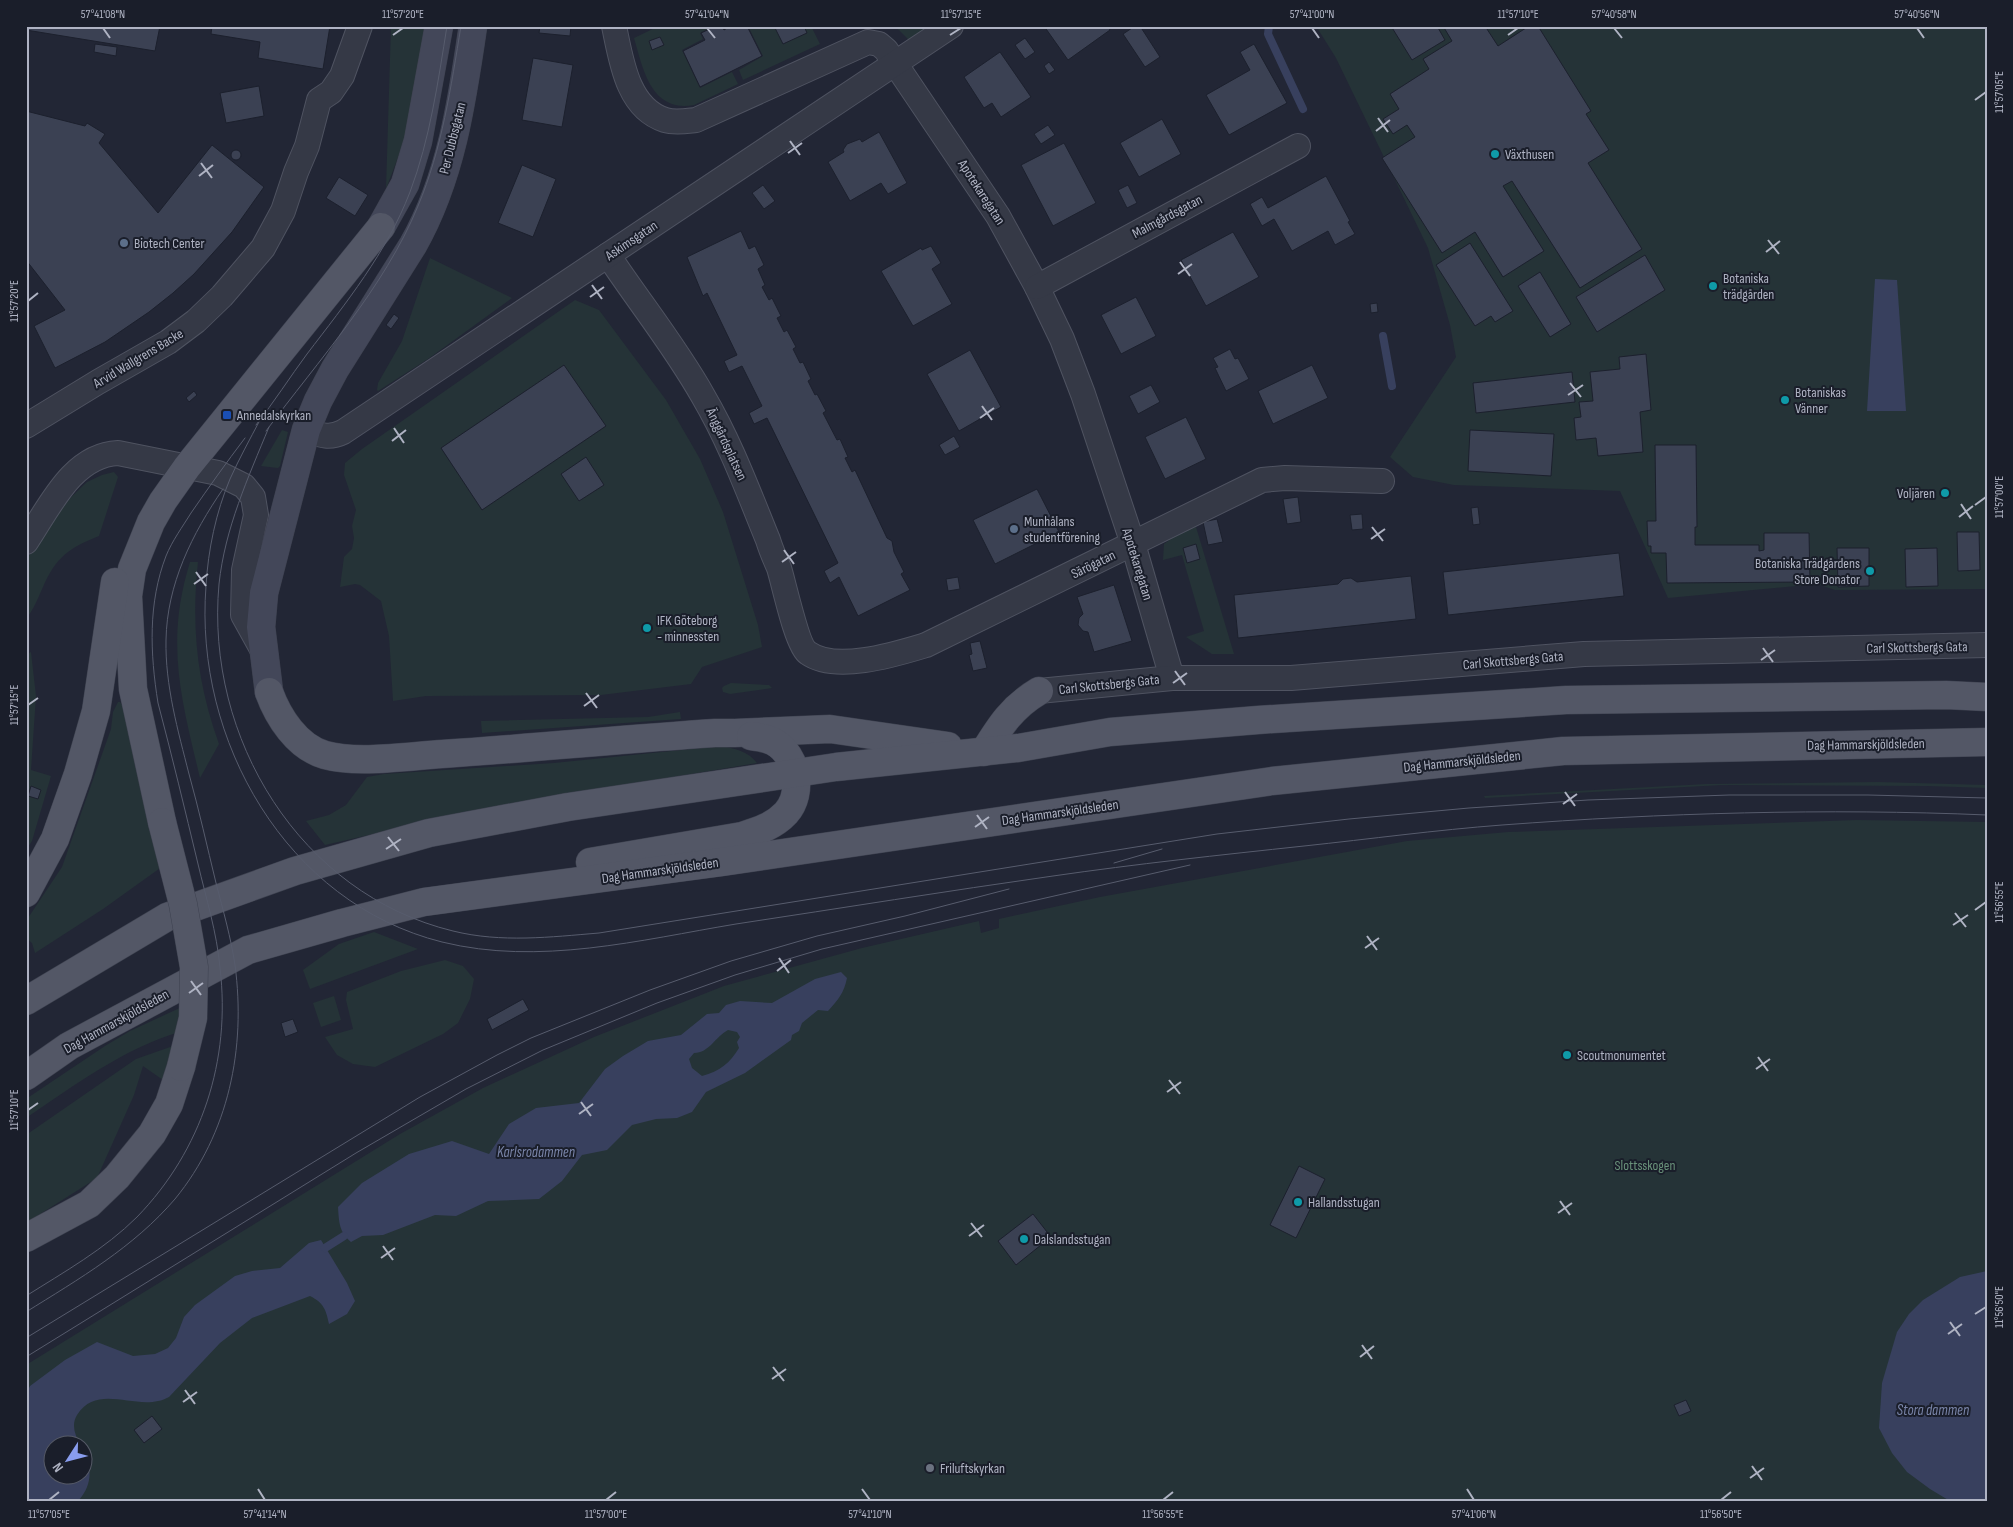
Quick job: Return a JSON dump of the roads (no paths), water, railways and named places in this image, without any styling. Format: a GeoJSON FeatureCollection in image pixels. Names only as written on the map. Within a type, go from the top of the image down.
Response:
{"type":"FeatureCollection","features":[{"type":"Feature","properties":{"kind":"main road"},"geometry":{"type":"LineString","coordinates":[[26,1238],[89,1204],[117,1177],[152,1134],[168,1104],[181,1067],[193,1018],[194,967],[183,904],[162,822],[133,689],[128,596],[132,569],[163,501],[187,467],[380,227],[405,184],[418,142],[439,26]]}},
{"type":"Feature","properties":{"kind":"main road","name":"Per Dubbsgatan"},"geometry":{"type":"LineString","coordinates":[[472,26],[464,87],[447,164],[437,194],[413,245],[335,369],[318,400],[306,430],[264,593],[261,627],[269,692],[278,714],[293,733],[306,745],[324,755],[351,758],[458,753],[715,733],[735,734]]}},
{"type":"Feature","properties":{"kind":"main road"},"geometry":{"type":"LineString","coordinates":[[26,893],[56,840],[78,774],[96,710],[118,565],[128,539],[139,520],[163,501]]}},
{"type":"Feature","properties":{"kind":"main road"},"geometry":{"type":"LineString","coordinates":[[1946,695],[1987,680]]}},
{"type":"Feature","properties":{"kind":"main road"},"geometry":{"type":"LineString","coordinates":[[984,752],[1004,720],[1026,699],[1039,691]]}},
{"type":"Feature","properties":{"kind":"main road"},"geometry":{"type":"LineString","coordinates":[[26,1000],[166,917],[295,870],[439,831],[568,806],[836,767],[984,752],[1126,731],[1258,720],[1566,700],[1946,695],[1987,697]]}},
{"type":"Feature","properties":{"kind":"main road"},"geometry":{"type":"LineString","coordinates":[[735,734],[830,729],[984,752]]}},
{"type":"Feature","properties":{"kind":"main road"},"geometry":{"type":"LineString","coordinates":[[511,891],[561,867],[742,836],[764,829],[777,822],[794,801],[796,788],[795,774],[790,758],[774,742],[762,737],[735,734]]}},
{"type":"Feature","properties":{"kind":"main road","name":"Dag Hammarskjöldsleden"},"geometry":{"type":"LineString","coordinates":[[26,1076],[68,1046],[192,978],[248,950],[424,902],[722,862],[1272,780],[1562,751],[1987,742]]}},
{"type":"Feature","properties":{"kind":"street","name":"Arvid Wallgrens Backe"},"geometry":{"type":"LineString","coordinates":[[26,426],[168,342],[196,321],[222,296],[263,248],[283,211],[307,146],[319,100],[331,92],[342,76],[360,26]]}},
{"type":"Feature","properties":{"kind":"street","name":"Apotekaregatan"},"geometry":{"type":"LineString","coordinates":[[614,26],[624,70],[640,102],[654,114],[666,120],[679,122],[696,120],[868,42],[878,44],[896,63],[998,216],[1037,287],[1062,339],[1080,386],[1133,544],[1172,678]]}},
{"type":"Feature","properties":{"kind":"street","name":"Askimsgatan"},"geometry":{"type":"LineString","coordinates":[[306,430],[322,436],[333,437],[342,432],[543,300],[951,26]]}},
{"type":"Feature","properties":{"kind":"street","name":"Malmgårdsgatan"},"geometry":{"type":"LineString","coordinates":[[1037,287],[1298,146]]}},
{"type":"Feature","properties":{"kind":"street","name":"Änggårdsplatsen"},"geometry":{"type":"LineString","coordinates":[[608,255],[677,354],[703,395],[734,454],[778,568],[800,642],[807,653]]}},
{"type":"Feature","properties":{"kind":"street"},"geometry":{"type":"LineString","coordinates":[[26,542],[61,490],[79,469],[89,461],[106,454],[118,453],[218,473],[244,486],[254,497],[256,514],[244,570],[243,615],[263,651]]}},
{"type":"Feature","properties":{"kind":"street","name":"Särögatan"},"geometry":{"type":"LineString","coordinates":[[807,653],[835,662],[854,661],[901,653],[926,645],[1262,480],[1285,478],[1382,481]]}},
{"type":"Feature","properties":{"kind":"street","name":"Carl Skottsbergs Gata"},"geometry":{"type":"LineString","coordinates":[[1039,691],[1172,678],[1291,678],[1584,654],[1987,645]]}},
{"type":"Feature","properties":{"kind":"water"},"geometry":{"type":"Polygon","coordinates":[[[1875,279],[1897,280],[1906,411],[1867,411],[1875,279]]]}},
{"type":"Feature","properties":{"kind":"water","name":"Karlsrodammen"},"geometry":{"type":"Polygon","coordinates":[[[841,972],[847,978],[840,996],[828,1011],[818,1010],[802,1023],[799,1031],[792,1035],[791,1040],[745,1073],[706,1092],[692,1112],[677,1118],[656,1119],[632,1125],[607,1150],[582,1155],[562,1181],[539,1199],[488,1201],[456,1216],[435,1215],[383,1235],[362,1236],[351,1242],[342,1230],[339,1222],[338,1207],[362,1183],[409,1154],[452,1141],[489,1154],[509,1124],[536,1108],[579,1103],[605,1069],[648,1041],[681,1035],[707,1014],[719,1013],[726,1005],[740,1001],[772,1003],[815,979],[841,972]],[[728,1030],[708,1048],[694,1053],[689,1059],[692,1068],[702,1076],[724,1066],[739,1048],[737,1042],[740,1037],[737,1032],[728,1030]]]}},
{"type":"Feature","properties":{"kind":"water"},"geometry":{"type":"Polygon","coordinates":[[[321,1240],[347,1283],[355,1301],[347,1314],[329,1324],[324,1307],[310,1296],[252,1318],[220,1343],[169,1397],[145,1402],[96,1400],[86,1405],[75,1419],[75,1434],[42,1434],[42,1484],[88,1484],[83,1495],[78,1501],[26,1501],[26,1420],[28,1390],[30,1386],[65,1360],[97,1342],[133,1356],[155,1354],[168,1348],[176,1338],[184,1317],[195,1305],[235,1276],[252,1271],[280,1268],[309,1243],[321,1240]]]}},
{"type":"Feature","properties":{"kind":"water","name":"Stora dammen"},"geometry":{"type":"Polygon","coordinates":[[[1987,1271],[1987,1501],[1950,1501],[1907,1472],[1892,1453],[1879,1428],[1882,1383],[1897,1332],[1909,1314],[1923,1300],[1960,1277],[1987,1271]]]}},
{"type":"Feature","properties":{"kind":"waterway"},"geometry":{"type":"LineString","coordinates":[[1269,26],[1268,34],[1303,109]]}},
{"type":"Feature","properties":{"kind":"waterway"},"geometry":{"type":"LineString","coordinates":[[1383,336],[1392,386]]}},
{"type":"Feature","properties":{"kind":"waterway"},"geometry":{"type":"LineString","coordinates":[[325,1248],[344,1236]]}},
{"type":"Feature","properties":{"kind":"tram line"},"geometry":{"type":"LineString","coordinates":[[256,425],[378,256],[401,214],[423,152],[437,89],[447,26]]}},
{"type":"Feature","properties":{"kind":"tram line"},"geometry":{"type":"LineString","coordinates":[[266,431],[349,323],[388,265],[404,236],[418,206],[440,140],[461,26]]}},
{"type":"Feature","properties":{"kind":"tram line"},"geometry":{"type":"LineString","coordinates":[[260,420],[225,492],[214,531],[207,572],[206,644],[216,701],[234,756],[261,807],[296,853],[338,892],[387,922],[442,942],[479,949],[515,952],[589,948],[1084,872],[1210,856],[1502,825],[1623,817],[1745,813],[1866,812],[1987,815]]}},
{"type":"Feature","properties":{"kind":"tram line"},"geometry":{"type":"LineString","coordinates":[[269,427],[232,523],[226,543],[219,584],[219,642],[228,698],[247,752],[273,801],[308,846],[350,883],[398,912],[453,931],[471,935],[508,938],[599,933],[1217,834],[1469,808],[1588,800],[1729,795],[1868,795],[1987,798]]}},
{"type":"Feature","properties":{"kind":"tram line"},"geometry":{"type":"LineString","coordinates":[[26,1296],[84,1260],[125,1229],[160,1191],[179,1163],[195,1133],[207,1102],[216,1070],[221,1036],[222,1002],[219,955],[158,703],[153,666],[152,628],[156,592],[168,550],[191,513],[245,438]]}},
{"type":"Feature","properties":{"kind":"tram line"},"geometry":{"type":"LineString","coordinates":[[26,1312],[124,1247],[175,1199],[194,1173],[209,1146],[221,1118],[229,1088],[235,1058],[238,1027],[235,965],[227,924],[173,708],[166,657],[167,619],[176,579],[201,524],[223,489]]}},
{"type":"Feature","properties":{"kind":"tram line"},"geometry":{"type":"LineString","coordinates":[[1114,863],[1162,849]]}},
{"type":"Feature","properties":{"kind":"tram line"},"geometry":{"type":"LineString","coordinates":[[26,1357],[356,1153],[466,1089],[543,1050],[657,1003],[735,975],[822,949],[1190,865]]}},
{"type":"Feature","properties":{"kind":"tram line"},"geometry":{"type":"LineString","coordinates":[[26,1338],[420,1097],[531,1038],[650,990],[731,961],[817,936],[1009,889]]}},
{"type":"Feature","properties":{"kind":"place","name":"Växthusen"},"geometry":{"type":"Point","coordinates":[1495,154]}},
{"type":"Feature","properties":{"kind":"place","name":"Biotech Center"},"geometry":{"type":"Point","coordinates":[124,243]}},
{"type":"Feature","properties":{"kind":"place","name":"Botaniska trädgården"},"geometry":{"type":"Point","coordinates":[1713,286]}},
{"type":"Feature","properties":{"kind":"place","name":"Botaniskas Vänner"},"geometry":{"type":"Point","coordinates":[1785,400]}},
{"type":"Feature","properties":{"kind":"place","name":"Annedalskyrkan"},"geometry":{"type":"Point","coordinates":[227,415]}},
{"type":"Feature","properties":{"kind":"place","name":"Voljären"},"geometry":{"type":"Point","coordinates":[1945,493]}},
{"type":"Feature","properties":{"kind":"place","name":"Munhålans studentförening"},"geometry":{"type":"Point","coordinates":[1014,529]}},
{"type":"Feature","properties":{"kind":"place","name":"Botaniska Trädgårdens Store Donator"},"geometry":{"type":"Point","coordinates":[1870,571]}},
{"type":"Feature","properties":{"kind":"place","name":"IFK Göteborg - minnessten"},"geometry":{"type":"Point","coordinates":[647,628]}},
{"type":"Feature","properties":{"kind":"place","name":"Scoutmonumentet"},"geometry":{"type":"Point","coordinates":[1567,1055]}},
{"type":"Feature","properties":{"kind":"place","name":"Hallandsstugan"},"geometry":{"type":"Point","coordinates":[1298,1202]}},
{"type":"Feature","properties":{"kind":"place","name":"Dalslandsstugan"},"geometry":{"type":"Point","coordinates":[1024,1239]}},
{"type":"Feature","properties":{"kind":"place","name":"Friluftskyrkan"},"geometry":{"type":"Point","coordinates":[930,1468]}},
{"type":"Feature","properties":{"kind":"park label","name":"Slottsskogen"},"geometry":{"type":"Point","coordinates":[1645,1165]}}]}
